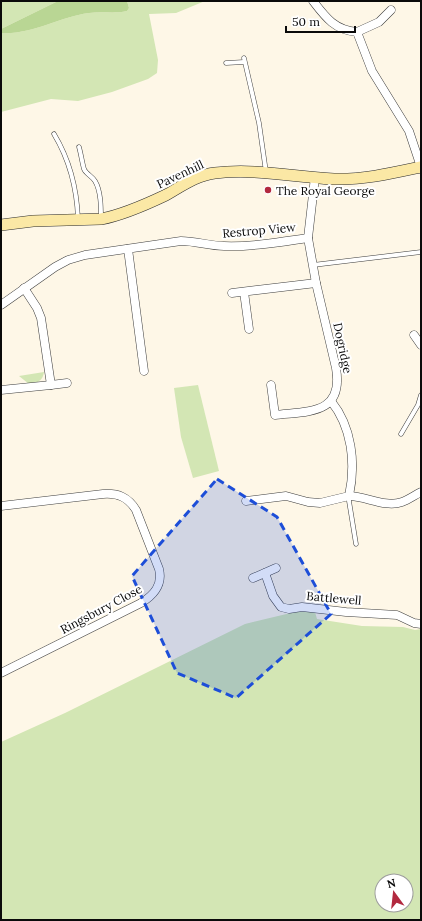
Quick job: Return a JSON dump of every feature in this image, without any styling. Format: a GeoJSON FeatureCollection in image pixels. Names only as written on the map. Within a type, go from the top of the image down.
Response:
{"type":"FeatureCollection","features":[{"type":"Feature","properties":{"kind":"street"},"geometry":{"type":"LineString","coordinates":[[313,1],[328,20],[344,30],[357,32],[379,22],[391,10]]}},
{"type":"Feature","properties":{"kind":"street"},"geometry":{"type":"LineString","coordinates":[[357,32],[372,71],[412,138],[421,167]]}},
{"type":"Feature","properties":{"kind":"street","name":"Pavenhill"},"geometry":{"type":"LineString","coordinates":[[1,225],[20,222],[100,219],[116,216],[155,200],[204,175],[226,172],[266,172],[334,179],[384,175],[421,167]]}},
{"type":"Feature","properties":{"kind":"street","name":"Restrop View"},"geometry":{"type":"LineString","coordinates":[[1,305],[55,267],[68,260],[85,255],[181,241],[218,246],[243,246],[308,238],[315,176]]}},
{"type":"Feature","properties":{"kind":"street","name":"Dogridge"},"geometry":{"type":"LineString","coordinates":[[308,238],[316,283],[337,376],[337,390],[331,401]]}},
{"type":"Feature","properties":{"kind":"street"},"geometry":{"type":"LineString","coordinates":[[128,249],[144,371]]}},
{"type":"Feature","properties":{"kind":"street"},"geometry":{"type":"LineString","coordinates":[[232,293],[316,283]]}},
{"type":"Feature","properties":{"kind":"street"},"geometry":{"type":"LineString","coordinates":[[24,288],[37,308],[41,318],[51,385]]}},
{"type":"Feature","properties":{"kind":"street"},"geometry":{"type":"LineString","coordinates":[[244,292],[249,329]]}},
{"type":"Feature","properties":{"kind":"street"},"geometry":{"type":"LineString","coordinates":[[414,335],[421,345]]}},
{"type":"Feature","properties":{"kind":"street"},"geometry":{"type":"LineString","coordinates":[[1,390],[67,383]]}},
{"type":"Feature","properties":{"kind":"street"},"geometry":{"type":"LineString","coordinates":[[271,385],[275,415],[314,410],[321,408],[331,401],[340,414],[351,448],[352,474],[349,496]]}},
{"type":"Feature","properties":{"kind":"street"},"geometry":{"type":"LineString","coordinates":[[246,501],[256,503],[286,496],[308,502],[320,503],[349,496],[397,503],[406,501],[421,492]]}},
{"type":"Feature","properties":{"kind":"street","name":"Ringsbury Close"},"geometry":{"type":"LineString","coordinates":[[1,506],[113,493],[123,496],[133,505],[138,515],[159,569],[160,577],[156,590],[150,597],[141,603],[1,673]]}},
{"type":"Feature","properties":{"kind":"street"},"geometry":{"type":"LineString","coordinates":[[252,578],[276,568]]}},
{"type":"Feature","properties":{"kind":"street","name":"Battlewell"},"geometry":{"type":"LineString","coordinates":[[265,573],[273,596],[281,608],[289,609],[302,607],[346,612],[397,615],[414,623],[421,624]]}},
{"type":"Feature","properties":{"kind":"lane"},"geometry":{"type":"LineString","coordinates":[[226,62],[244,60],[259,123],[266,172]]}},
{"type":"Feature","properties":{"kind":"lane"},"geometry":{"type":"LineString","coordinates":[[54,134],[66,159],[77,202],[78,220]]}},
{"type":"Feature","properties":{"kind":"lane"},"geometry":{"type":"LineString","coordinates":[[79,147],[84,168],[96,183],[98,188],[101,211],[100,219]]}},
{"type":"Feature","properties":{"kind":"lane"},"geometry":{"type":"LineString","coordinates":[[313,265],[421,252]]}},
{"type":"Feature","properties":{"kind":"lane"},"geometry":{"type":"LineString","coordinates":[[401,434],[418,405],[421,394]]}},
{"type":"Feature","properties":{"kind":"lane"},"geometry":{"type":"LineString","coordinates":[[349,496],[356,544]]}},
{"type":"Feature","properties":{"kind":"highlighted area"},"geometry":{"type":"Polygon","coordinates":[[[217,479],[277,517],[331,614],[236,698],[177,673],[132,576],[217,479]]]}},
{"type":"Feature","properties":{"kind":"green space"},"geometry":{"type":"Polygon","coordinates":[[[1,1],[58,1],[1,29],[1,1]]]}},
{"type":"Feature","properties":{"kind":"green space"},"geometry":{"type":"Polygon","coordinates":[[[58,1],[127,1],[129,8],[127,11],[122,12],[94,12],[78,15],[35,29],[12,33],[1,33],[1,29],[58,1]]]}},
{"type":"Feature","properties":{"kind":"green space"},"geometry":{"type":"Polygon","coordinates":[[[127,1],[205,1],[176,13],[149,14],[158,60],[157,73],[148,79],[112,92],[78,101],[51,99],[1,112],[1,33],[12,33],[35,29],[67,18],[89,13],[127,11],[129,8],[127,1]]]}},
{"type":"Feature","properties":{"kind":"green space"},"geometry":{"type":"Polygon","coordinates":[[[44,372],[41,379],[32,384],[29,384],[19,376],[44,372]]]}},
{"type":"Feature","properties":{"kind":"green space"},"geometry":{"type":"Polygon","coordinates":[[[198,385],[219,471],[193,478],[181,437],[174,388],[198,385]]]}},
{"type":"Feature","properties":{"kind":"green space"},"geometry":{"type":"Polygon","coordinates":[[[299,611],[315,612],[317,619],[362,626],[403,627],[415,630],[421,629],[421,920],[1,920],[1,742],[65,713],[245,624],[299,611]]]}},
{"type":"Feature","properties":{"kind":"place","name":"The Royal George"},"geometry":{"type":"Point","coordinates":[268,190]}}]}
